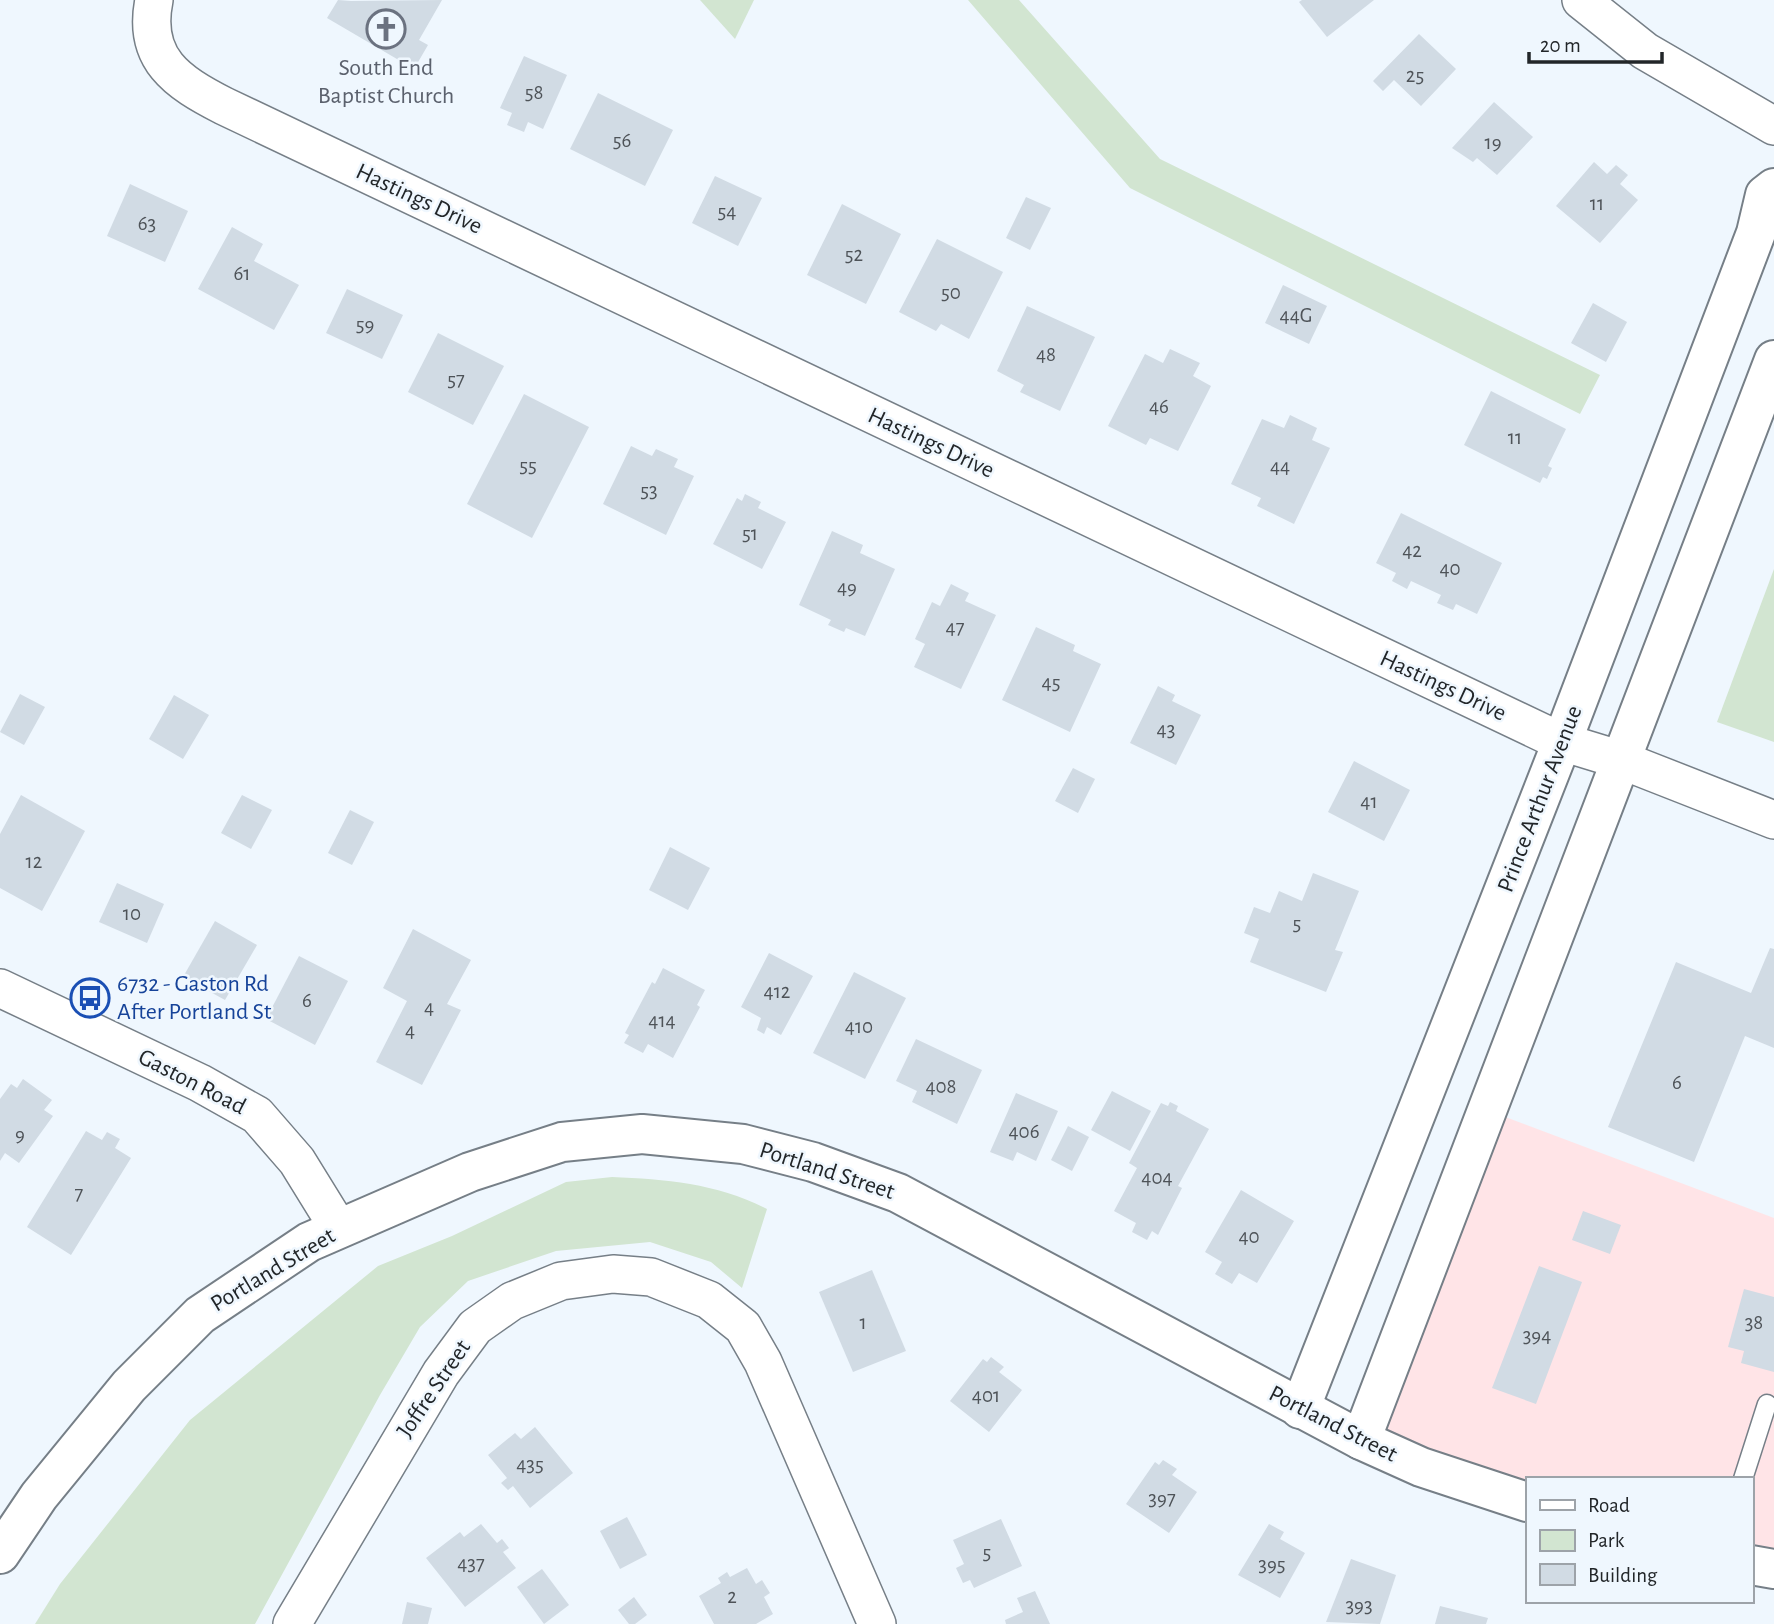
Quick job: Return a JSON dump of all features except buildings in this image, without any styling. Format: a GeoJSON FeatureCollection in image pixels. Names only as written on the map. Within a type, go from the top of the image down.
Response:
{"type":"FeatureCollection","features":[{"type":"Feature","properties":{"kind":"street","name":"Hastings Drive"},"geometry":{"type":"LineString","coordinates":[[154,0],[152,42],[169,69],[191,89],[1562,742],[1621,760],[1774,820]]}},
{"type":"Feature","properties":{"kind":"street"},"geometry":{"type":"LineString","coordinates":[[1581,0],[1645,51],[1774,126]]}},
{"type":"Feature","properties":{"kind":"street","name":"Prince Arthur Avenue"},"geometry":{"type":"LineString","coordinates":[[1300,1409],[1562,742],[1756,233],[1765,195],[1774,188]]}},
{"type":"Feature","properties":{"kind":"street"},"geometry":{"type":"LineString","coordinates":[[1361,1440],[1774,360]]}},
{"type":"Feature","properties":{"kind":"street","name":"Gaston Road"},"geometry":{"type":"LineString","coordinates":[[0,988],[200,1083],[257,1115],[298,1161],[339,1229]]}},
{"type":"Feature","properties":{"kind":"street","name":"Portland Street"},"geometry":{"type":"LineString","coordinates":[[0,1554],[39,1496],[129,1386],[200,1315],[309,1242],[470,1172],[562,1142],[642,1134],[743,1144],[813,1162],[898,1193],[1361,1440],[1421,1467],[1526,1502]]}},
{"type":"Feature","properties":{"kind":"street","name":"Joffre Street"},"geometry":{"type":"LineString","coordinates":[[292,1624],[440,1373],[475,1327],[512,1301],[536,1291],[561,1282],[613,1274],[651,1277],[709,1300],[743,1327],[763,1362],[877,1624]]}},
{"type":"Feature","properties":{"kind":"street"},"geometry":{"type":"LineString","coordinates":[[1753,1565],[1774,1569]]}},
{"type":"Feature","properties":{"kind":"lane"},"geometry":{"type":"LineString","coordinates":[[1744,1477],[1767,1404]]}},
{"type":"Feature","properties":{"kind":"shaded area"},"geometry":{"type":"Polygon","coordinates":[[[1484,1109],[1774,1218],[1774,1566],[1753,1562],[1753,1477],[1526,1477],[1526,1495],[1361,1440],[1484,1109]]]}},
{"type":"Feature","properties":{"kind":"green space"},"geometry":{"type":"Polygon","coordinates":[[[700,0],[754,0],[735,39],[700,0]]]}},
{"type":"Feature","properties":{"kind":"green space"},"geometry":{"type":"Polygon","coordinates":[[[968,0],[1019,0],[1160,159],[1600,375],[1580,414],[1130,188],[968,0]]]}},
{"type":"Feature","properties":{"kind":"green space"},"geometry":{"type":"Polygon","coordinates":[[[1774,569],[1774,742],[1717,722],[1774,569]]]}},
{"type":"Feature","properties":{"kind":"green space"},"geometry":{"type":"Polygon","coordinates":[[[612,1177],[692,1184],[730,1194],[767,1209],[742,1288],[711,1262],[650,1242],[556,1251],[468,1281],[420,1327],[255,1624],[35,1624],[60,1584],[190,1420],[378,1266],[452,1236],[566,1182],[612,1177]]]}},
{"type":"Feature","properties":{"kind":"place","name":"South End Baptist Church"},"geometry":{"type":"Point","coordinates":[386,29]}},
{"type":"Feature","properties":{"kind":"place","name":"6732 - Gaston Rd After Portland St"},"geometry":{"type":"Point","coordinates":[90,998]}}]}
